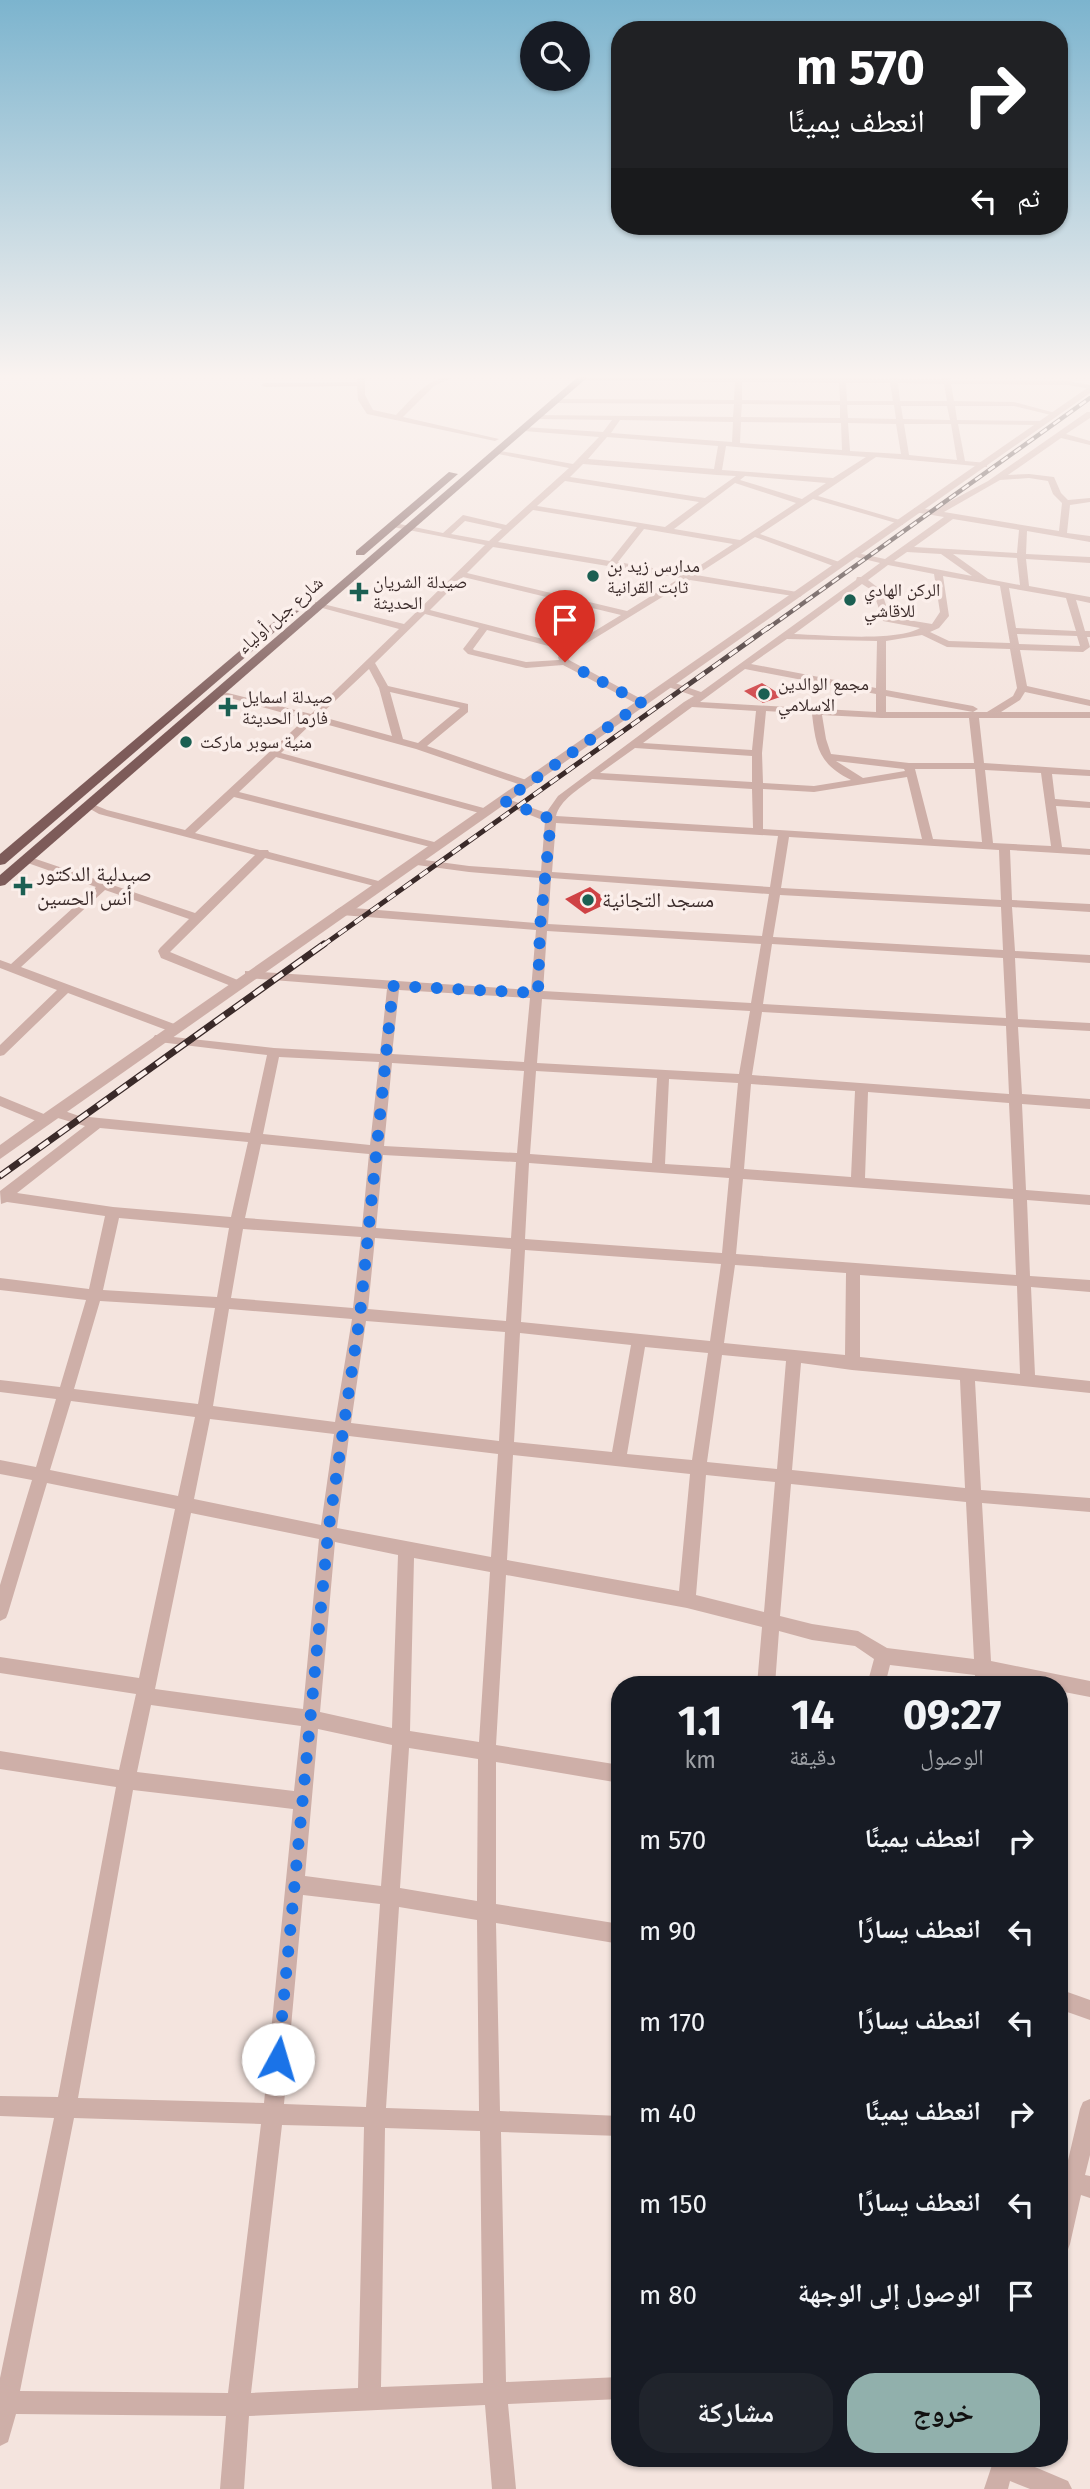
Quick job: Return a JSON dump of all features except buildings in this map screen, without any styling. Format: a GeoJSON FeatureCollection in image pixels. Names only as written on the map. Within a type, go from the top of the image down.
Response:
{"type":"FeatureCollection","features":[{"type":"Feature","properties":{"kind":"main road","name":"شارع جبل أولياء"},"geometry":{"type":"LineString","coordinates":[[0,861],[393,524],[435,492]]}},
{"type":"Feature","properties":{"kind":"main road","name":"شارع جبل أولياء"},"geometry":{"type":"LineString","coordinates":[[0,882],[446,492]]}},
{"type":"Feature","properties":{"kind":"street"},"geometry":{"type":"LineString","coordinates":[[188,833],[371,664],[545,492]]}},
{"type":"Feature","properties":{"kind":"street"},"geometry":{"type":"LineString","coordinates":[[656,492],[709,500]]}},
{"type":"Feature","properties":{"kind":"street"},"geometry":{"type":"LineString","coordinates":[[668,529],[719,492]]}},
{"type":"Feature","properties":{"kind":"street"},"geometry":{"type":"LineString","coordinates":[[777,492],[802,502]]}},
{"type":"Feature","properties":{"kind":"street"},"geometry":{"type":"LineString","coordinates":[[565,662],[563,657],[570,649],[692,576],[739,542],[820,492]]}},
{"type":"Feature","properties":{"kind":"street"},"geometry":{"type":"LineString","coordinates":[[0,1153],[249,974],[417,862],[944,492]]}},
{"type":"Feature","properties":{"kind":"street"},"geometry":{"type":"LineString","coordinates":[[934,514],[973,492]]}},
{"type":"Feature","properties":{"kind":"street"},"geometry":{"type":"LineString","coordinates":[[1055,492],[1066,503]]}},
{"type":"Feature","properties":{"kind":"street"},"geometry":{"type":"LineString","coordinates":[[814,497],[900,523]]}},
{"type":"Feature","properties":{"kind":"street"},"geometry":{"type":"LineString","coordinates":[[1066,503],[1090,499]]}},
{"type":"Feature","properties":{"kind":"street"},"geometry":{"type":"LineString","coordinates":[[1063,535],[1066,503]]}},
{"type":"Feature","properties":{"kind":"street"},"geometry":{"type":"LineString","coordinates":[[529,507],[739,542]]}},
{"type":"Feature","properties":{"kind":"street"},"geometry":{"type":"LineString","coordinates":[[917,510],[1090,539]]}},
{"type":"Feature","properties":{"kind":"street"},"geometry":{"type":"LineString","coordinates":[[504,2489],[495,2392],[486,1912],[487,1754],[529,1068],[538,993],[540,927],[551,819],[555,804],[590,776],[860,579],[950,517]]}},
{"type":"Feature","properties":{"kind":"street"},"geometry":{"type":"LineString","coordinates":[[445,536],[463,518],[508,528]]}},
{"type":"Feature","properties":{"kind":"street"},"geometry":{"type":"LineString","coordinates":[[393,524],[445,536],[797,595]]}},
{"type":"Feature","properties":{"kind":"street"},"geometry":{"type":"LineString","coordinates":[[613,563],[643,525]]}},
{"type":"Feature","properties":{"kind":"street"},"geometry":{"type":"LineString","coordinates":[[1023,529],[1021,557],[1025,589]]}},
{"type":"Feature","properties":{"kind":"street"},"geometry":{"type":"LineString","coordinates":[[752,534],[839,565]]}},
{"type":"Feature","properties":{"kind":"street"},"geometry":{"type":"LineString","coordinates":[[905,549],[1090,559]]}},
{"type":"Feature","properties":{"kind":"street"},"geometry":{"type":"LineString","coordinates":[[943,551],[985,581]]}},
{"type":"Feature","properties":{"kind":"street"},"geometry":{"type":"LineString","coordinates":[[855,554],[938,573],[1090,600]]}},
{"type":"Feature","properties":{"kind":"street"},"geometry":{"type":"LineString","coordinates":[[785,636],[883,640],[926,629],[940,621],[944,614],[938,573]]}},
{"type":"Feature","properties":{"kind":"street"},"geometry":{"type":"LineString","coordinates":[[462,574],[629,614]]}},
{"type":"Feature","properties":{"kind":"street"},"geometry":{"type":"LineString","coordinates":[[860,579],[879,593],[887,619],[926,629],[947,644],[1083,649],[1086,634],[1070,596]]}},
{"type":"Feature","properties":{"kind":"street"},"geometry":{"type":"LineString","coordinates":[[744,666],[991,714],[1017,698],[1022,688],[1004,585]]}},
{"type":"Feature","properties":{"kind":"street"},"geometry":{"type":"LineString","coordinates":[[318,604],[407,628]]}},
{"type":"Feature","properties":{"kind":"street"},"geometry":{"type":"LineString","coordinates":[[424,611],[570,649]]}},
{"type":"Feature","properties":{"kind":"street"},"geometry":{"type":"LineString","coordinates":[[485,627],[468,649],[471,652],[526,665],[565,662],[642,703]]}},
{"type":"Feature","properties":{"kind":"street"},"geometry":{"type":"LineString","coordinates":[[1013,631],[1086,634]]}},
{"type":"Feature","properties":{"kind":"street"},"geometry":{"type":"LineString","coordinates":[[881,715],[883,640]]}},
{"type":"Feature","properties":{"kind":"street"},"geometry":{"type":"LineString","coordinates":[[371,664],[384,688],[399,741]]}},
{"type":"Feature","properties":{"kind":"street"},"geometry":{"type":"LineString","coordinates":[[669,684],[700,695]]}},
{"type":"Feature","properties":{"kind":"street"},"geometry":{"type":"LineString","coordinates":[[384,688],[465,706],[464,710],[420,747]]}},
{"type":"Feature","properties":{"kind":"street"},"geometry":{"type":"LineString","coordinates":[[1022,688],[1090,703]]}},
{"type":"Feature","properties":{"kind":"street"},"geometry":{"type":"LineString","coordinates":[[219,692],[420,747],[528,784]]}},
{"type":"Feature","properties":{"kind":"street"},"geometry":{"type":"LineString","coordinates":[[687,704],[881,715],[1089,715]]}},
{"type":"Feature","properties":{"kind":"street"},"geometry":{"type":"LineString","coordinates":[[758,831],[757,752],[761,710]]}},
{"type":"Feature","properties":{"kind":"street"},"geometry":{"type":"LineString","coordinates":[[817,713],[825,757],[838,769],[863,782]]}},
{"type":"Feature","properties":{"kind":"street"},"geometry":{"type":"LineString","coordinates":[[974,716],[988,845]]}},
{"type":"Feature","properties":{"kind":"street"},"geometry":{"type":"LineString","coordinates":[[633,745],[757,752]]}},
{"type":"Feature","properties":{"kind":"street"},"geometry":{"type":"LineString","coordinates":[[275,754],[487,812]]}},
{"type":"Feature","properties":{"kind":"street"},"geometry":{"type":"LineString","coordinates":[[825,757],[909,770]]}},
{"type":"Feature","properties":{"kind":"street"},"geometry":{"type":"LineString","coordinates":[[590,776],[814,789],[863,782],[909,770],[978,766],[1090,773]]}},
{"type":"Feature","properties":{"kind":"street"},"geometry":{"type":"LineString","coordinates":[[909,770],[929,842]]}},
{"type":"Feature","properties":{"kind":"street"},"geometry":{"type":"LineString","coordinates":[[1046,771],[1057,850]]}},
{"type":"Feature","properties":{"kind":"street"},"geometry":{"type":"LineString","coordinates":[[232,793],[438,846]]}},
{"type":"Feature","properties":{"kind":"street"},"geometry":{"type":"LineString","coordinates":[[504,801],[551,819],[1090,852]]}},
{"type":"Feature","properties":{"kind":"street"},"geometry":{"type":"LineString","coordinates":[[1050,802],[1090,805]]}},
{"type":"Feature","properties":{"kind":"street"},"geometry":{"type":"LineString","coordinates":[[90,806],[382,885]]}},
{"type":"Feature","properties":{"kind":"street"},"geometry":{"type":"LineString","coordinates":[[687,1600],[699,1466],[729,1258],[746,1079],[784,833]]}},
{"type":"Feature","properties":{"kind":"street"},"geometry":{"type":"LineString","coordinates":[[1004,846],[1028,1380]]}},
{"type":"Feature","properties":{"kind":"street"},"geometry":{"type":"LineString","coordinates":[[236,984],[164,953],[264,852]]}},
{"type":"Feature","properties":{"kind":"street"},"geometry":{"type":"LineString","coordinates":[[26,859],[197,918]]}},
{"type":"Feature","properties":{"kind":"street"},"geometry":{"type":"LineString","coordinates":[[417,862],[547,875],[776,891],[1090,908]]}},
{"type":"Feature","properties":{"kind":"street"},"geometry":{"type":"LineString","coordinates":[[6,966],[102,887]]}},
{"type":"Feature","properties":{"kind":"street"},"geometry":{"type":"LineString","coordinates":[[341,911],[540,927],[1090,959]]}},
{"type":"Feature","properties":{"kind":"street"},"geometry":{"type":"LineString","coordinates":[[6,966],[173,1028]]}},
{"type":"Feature","properties":{"kind":"street"},"geometry":{"type":"LineString","coordinates":[[249,974],[393,986],[1090,1027]]}},
{"type":"Feature","properties":{"kind":"street"},"geometry":{"type":"LineString","coordinates":[[232,2489],[238,2405],[273,2114],[296,1885],[328,1533],[360,1315],[393,986]]}},
{"type":"Feature","properties":{"kind":"street"},"geometry":{"type":"LineString","coordinates":[[2,1046],[66,988]]}},
{"type":"Feature","properties":{"kind":"street"},"geometry":{"type":"LineString","coordinates":[[159,1038],[274,1052],[746,1079],[1090,1104]]}},
{"type":"Feature","properties":{"kind":"street"},"geometry":{"type":"LineString","coordinates":[[0,2434],[3,2401],[66,2108],[127,1780],[204,1413],[237,1223],[274,1052]]}},
{"type":"Feature","properties":{"kind":"street"},"geometry":{"type":"LineString","coordinates":[[658,1168],[663,1076]]}},
{"type":"Feature","properties":{"kind":"street"},"geometry":{"type":"LineString","coordinates":[[858,1182],[862,1087]]}},
{"type":"Feature","properties":{"kind":"street"},"geometry":{"type":"LineString","coordinates":[[0,1101],[78,1121],[375,1150],[523,1158],[1090,1200]]}},
{"type":"Feature","properties":{"kind":"street"},"geometry":{"type":"LineString","coordinates":[[1,1198],[99,1122]]}},
{"type":"Feature","properties":{"kind":"street"},"geometry":{"type":"LineString","coordinates":[[1,1198],[113,1212],[237,1223],[368,1230],[1090,1286]]}},
{"type":"Feature","properties":{"kind":"street"},"geometry":{"type":"LineString","coordinates":[[0,1613],[95,1295],[113,1212]]}},
{"type":"Feature","properties":{"kind":"street"},"geometry":{"type":"LineString","coordinates":[[852,1364],[853,1267]]}},
{"type":"Feature","properties":{"kind":"street"},"geometry":{"type":"LineString","coordinates":[[0,1283],[95,1295],[514,1327],[1090,1387]]}},
{"type":"Feature","properties":{"kind":"street"},"geometry":{"type":"LineString","coordinates":[[619,1457],[639,1339]]}},
{"type":"Feature","properties":{"kind":"street"},"geometry":{"type":"LineString","coordinates":[[767,1676],[794,1357]]}},
{"type":"Feature","properties":{"kind":"street"},"geometry":{"type":"LineString","coordinates":[[967,1376],[984,1676]]}},
{"type":"Feature","properties":{"kind":"street"},"geometry":{"type":"LineString","coordinates":[[0,1386],[506,1448],[619,1457],[975,1496],[1090,1505]]}},
{"type":"Feature","properties":{"kind":"street"},"geometry":{"type":"LineString","coordinates":[[0,1467],[406,1549],[687,1600],[812,1632],[858,1639],[884,1656],[979,1676]]}},
{"type":"Feature","properties":{"kind":"street"},"geometry":{"type":"LineString","coordinates":[[369,2398],[375,2119],[401,1738],[406,1549]]}},
{"type":"Feature","properties":{"kind":"street"},"geometry":{"type":"LineString","coordinates":[[878,1676],[884,1656]]}},
{"type":"Feature","properties":{"kind":"street"},"geometry":{"type":"LineString","coordinates":[[0,1665],[311,1719],[487,1754],[611,1773]]}},
{"type":"Feature","properties":{"kind":"street"},"geometry":{"type":"LineString","coordinates":[[1068,1687],[1090,1689]]}},
{"type":"Feature","properties":{"kind":"street"},"geometry":{"type":"LineString","coordinates":[[0,1760],[127,1780],[302,1801]]}},
{"type":"Feature","properties":{"kind":"street"},"geometry":{"type":"LineString","coordinates":[[296,1885],[389,1896],[611,1933]]}},
{"type":"Feature","properties":{"kind":"street"},"geometry":{"type":"LineString","coordinates":[[1068,2002],[1090,2010]]}},
{"type":"Feature","properties":{"kind":"street"},"geometry":{"type":"LineString","coordinates":[[0,2106],[611,2126]]}},
{"type":"Feature","properties":{"kind":"street"},"geometry":{"type":"LineString","coordinates":[[1068,2209],[1090,2109]]}},
{"type":"Feature","properties":{"kind":"street"},"geometry":{"type":"LineString","coordinates":[[3,2401],[238,2405],[611,2388]]}},
{"type":"Feature","properties":{"kind":"street"},"geometry":{"type":"LineString","coordinates":[[1002,2472],[1060,2489]]}},
{"type":"Feature","properties":{"kind":"railway"},"geometry":{"type":"LineString","coordinates":[[767,629],[958,492]]}},
{"type":"Feature","properties":{"kind":"railway"},"geometry":{"type":"LineString","coordinates":[[322,946],[769,627]]}},
{"type":"Feature","properties":{"kind":"railway"},"geometry":{"type":"LineString","coordinates":[[0,1176],[324,944]]}},
{"type":"Feature","properties":{"kind":"place","name":"مدارس زيد بن ثابت القرانية"},"geometry":{"type":"Point","coordinates":[593,576]}},
{"type":"Feature","properties":{"kind":"place","name":"صيدلة الشريان الحديثة"},"geometry":{"type":"Point","coordinates":[359,592]}},
{"type":"Feature","properties":{"kind":"place","name":"الركن الهادي للاقاشي"},"geometry":{"type":"Point","coordinates":[850,600]}},
{"type":"Feature","properties":{"kind":"place","name":"مجمع الوالدين الاسلامي"},"geometry":{"type":"Point","coordinates":[764,694]}},
{"type":"Feature","properties":{"kind":"place","name":"صيدلة اسمايل فارما الحديثة"},"geometry":{"type":"Point","coordinates":[228,707]}},
{"type":"Feature","properties":{"kind":"place","name":"منية سوبر ماركت"},"geometry":{"type":"Point","coordinates":[186,742]}},
{"type":"Feature","properties":{"kind":"place","name":"صيدلية الدكتور أنس الحسين"},"geometry":{"type":"Point","coordinates":[23,886]}},
{"type":"Feature","properties":{"kind":"place","name":"مسجد التجانية"},"geometry":{"type":"Point","coordinates":[588,900]}},
{"type":"Feature","properties":{"kind":"route"},"geometry":{"type":"LineString","coordinates":[[278,2059],[328,1533],[360,1315],[393,986],[538,993],[540,927],[551,819],[504,801],[642,703],[565,662]]}}]}
